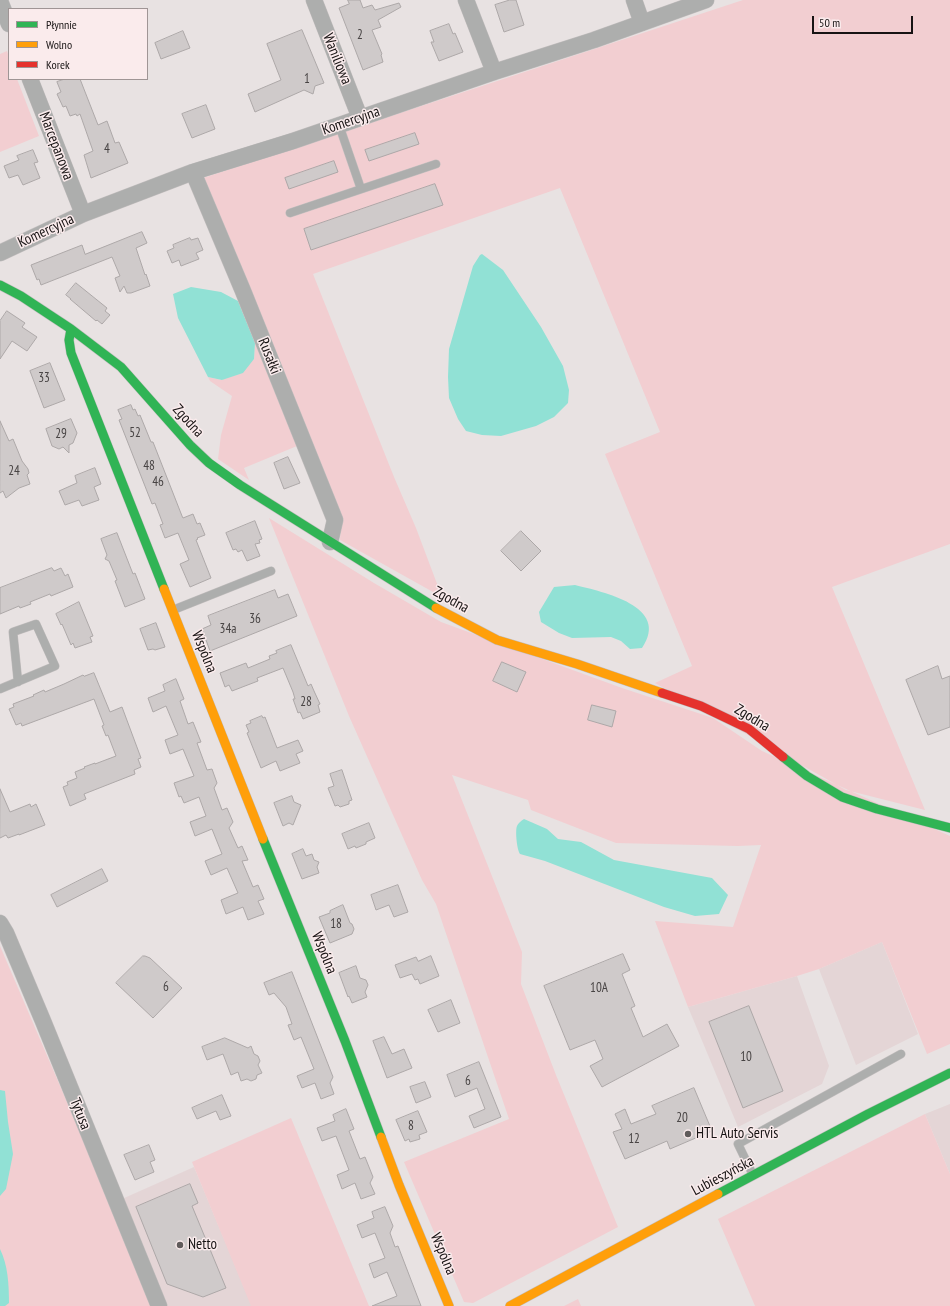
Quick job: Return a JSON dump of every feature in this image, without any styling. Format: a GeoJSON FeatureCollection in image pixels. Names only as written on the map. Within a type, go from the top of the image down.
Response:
{"type":"FeatureCollection","features":[{"type":"Feature","properties":{"kind":"street","name":"Waniliowa"},"geometry":{"type":"LineString","coordinates":[[314,0],[360,118]]}},
{"type":"Feature","properties":{"kind":"street"},"geometry":{"type":"LineString","coordinates":[[466,0],[494,72]]}},
{"type":"Feature","properties":{"kind":"street"},"geometry":{"type":"LineString","coordinates":[[634,0],[642,23]]}},
{"type":"Feature","properties":{"kind":"street","name":"Komercyjna"},"geometry":{"type":"LineString","coordinates":[[0,253],[82,214],[193,172],[594,40],[706,0]]}},
{"type":"Feature","properties":{"kind":"street"},"geometry":{"type":"LineString","coordinates":[[0,1],[8,21]]}},
{"type":"Feature","properties":{"kind":"street","name":"Marcepanowa"},"geometry":{"type":"LineString","coordinates":[[30,80],[82,214]]}},
{"type":"Feature","properties":{"kind":"street","name":"Rusałki"},"geometry":{"type":"LineString","coordinates":[[193,172],[243,291],[335,520],[330,542]]}},
{"type":"Feature","properties":{"kind":"street","name":"Zgodna"},"geometry":{"type":"LineString","coordinates":[[0,285],[21,296],[71,329],[121,367],[190,445],[209,463],[240,485],[448,615],[497,640],[577,664],[701,706],[749,729],[807,776],[842,797],[877,809],[950,828]]}},
{"type":"Feature","properties":{"kind":"street","name":"Wspólna"},"geometry":{"type":"LineString","coordinates":[[71,329],[69,340],[71,353],[345,1041],[399,1185],[449,1306]]}},
{"type":"Feature","properties":{"kind":"street","name":"Tytusa"},"geometry":{"type":"LineString","coordinates":[[0,923],[6,933],[43,1021],[159,1306]]}},
{"type":"Feature","properties":{"kind":"street","name":"Lubieszyńska"},"geometry":{"type":"LineString","coordinates":[[510,1306],[868,1114],[950,1073]]}},
{"type":"Feature","properties":{"kind":"lane"},"geometry":{"type":"LineString","coordinates":[[339,125],[361,189]]}},
{"type":"Feature","properties":{"kind":"lane"},"geometry":{"type":"LineString","coordinates":[[290,213],[436,164]]}},
{"type":"Feature","properties":{"kind":"lane"},"geometry":{"type":"LineString","coordinates":[[173,610],[271,571]]}},
{"type":"Feature","properties":{"kind":"lane"},"geometry":{"type":"LineString","coordinates":[[0,689],[18,682],[55,666],[36,624],[13,632],[18,682]]}},
{"type":"Feature","properties":{"kind":"lane"},"geometry":{"type":"LineString","coordinates":[[753,1176],[738,1144],[901,1054]]}},
{"type":"Feature","properties":{"kind":"shaded area"},"geometry":{"type":"Polygon","coordinates":[[[743,0],[950,0],[950,544],[832,587],[925,810],[846,790],[655,683],[692,666],[605,454],[660,432],[560,188],[313,274],[394,477],[416,528],[442,597],[340,540],[341,522],[203,178],[743,0]]]}},
{"type":"Feature","properties":{"kind":"shaded area"},"geometry":{"type":"Polygon","coordinates":[[[7,51],[8,80],[17,80],[39,136],[0,152],[0,54],[7,51]]]}},
{"type":"Feature","properties":{"kind":"shaded area"},"geometry":{"type":"Polygon","coordinates":[[[255,343],[297,446],[244,468],[249,480],[218,459],[221,435],[232,396],[210,381],[208,377],[222,380],[254,359],[255,343]]]}},
{"type":"Feature","properties":{"kind":"shaded area"},"geometry":{"type":"Polygon","coordinates":[[[269,518],[374,583],[441,622],[622,688],[713,718],[762,751],[950,836],[950,1044],[927,1054],[882,942],[819,969],[688,1007],[655,921],[733,927],[761,845],[738,846],[616,843],[531,810],[528,800],[452,775],[522,952],[521,984],[556,1075],[618,1227],[473,1303],[464,1302],[404,1162],[509,1119],[436,904],[422,880],[349,716],[269,518]]]}},
{"type":"Feature","properties":{"kind":"shaded area"},"geometry":{"type":"Polygon","coordinates":[[[882,942],[918,1034],[856,1065],[819,969],[882,942]]]}},
{"type":"Feature","properties":{"kind":"shaded area"},"geometry":{"type":"Polygon","coordinates":[[[0,946],[106,1193],[151,1306],[0,1306],[0,946]]]}},
{"type":"Feature","properties":{"kind":"shaded area"},"geometry":{"type":"Polygon","coordinates":[[[797,976],[829,1066],[822,1084],[738,1127],[688,1007],[797,976]]]}},
{"type":"Feature","properties":{"kind":"shaded area"},"geometry":{"type":"Polygon","coordinates":[[[950,1104],[950,1174],[925,1114],[950,1104]]]}},
{"type":"Feature","properties":{"kind":"shaded area"},"geometry":{"type":"Polygon","coordinates":[[[925,1114],[950,1174],[950,1306],[755,1306],[718,1219],[925,1114]]]}},
{"type":"Feature","properties":{"kind":"shaded area"},"geometry":{"type":"Polygon","coordinates":[[[291,1118],[369,1306],[251,1306],[192,1162],[291,1118]]]}},
{"type":"Feature","properties":{"kind":"shaded area"},"geometry":{"type":"Polygon","coordinates":[[[194,1167],[252,1306],[167,1306],[122,1199],[194,1167]]]}},
{"type":"Feature","properties":{"kind":"shaded area"},"geometry":{"type":"Polygon","coordinates":[[[578,1299],[581,1306],[564,1306],[578,1299]]]}},
{"type":"Feature","properties":{"kind":"water"},"geometry":{"type":"Polygon","coordinates":[[[482,254],[503,270],[541,327],[563,366],[569,390],[568,403],[554,417],[536,426],[501,436],[482,435],[466,431],[458,419],[449,398],[449,349],[473,266],[482,254]]]}},
{"type":"Feature","properties":{"kind":"water"},"geometry":{"type":"Polygon","coordinates":[[[191,287],[221,292],[238,301],[255,343],[254,359],[243,373],[222,380],[208,377],[178,318],[173,294],[191,287]]]}},
{"type":"Feature","properties":{"kind":"water"},"geometry":{"type":"Polygon","coordinates":[[[575,585],[616,597],[630,603],[641,611],[648,621],[649,634],[642,648],[630,649],[621,641],[611,637],[572,638],[559,633],[541,622],[539,612],[554,587],[575,585]]]}},
{"type":"Feature","properties":{"kind":"water"},"geometry":{"type":"Polygon","coordinates":[[[524,819],[547,829],[558,839],[581,842],[614,860],[712,878],[728,895],[719,914],[695,916],[664,907],[545,861],[520,854],[517,845],[516,828],[524,819]]]}},
{"type":"Feature","properties":{"kind":"water"},"geometry":{"type":"Polygon","coordinates":[[[0,1090],[5,1091],[13,1154],[6,1189],[0,1196],[0,1090]]]}},
{"type":"Feature","properties":{"kind":"water"},"geometry":{"type":"Polygon","coordinates":[[[0,1249],[5,1262],[8,1282],[9,1303],[5,1306],[0,1306],[0,1249]]]}},
{"type":"Feature","properties":{"kind":"building"},"geometry":{"type":"Polygon","coordinates":[[[348,0],[360,0],[363,8],[372,5],[375,10],[399,3],[401,7],[378,20],[381,27],[372,30],[382,54],[383,62],[363,70],[339,8],[349,4],[348,0]]]}},
{"type":"Feature","properties":{"kind":"building"},"geometry":{"type":"Polygon","coordinates":[[[510,0],[516,0],[524,25],[504,32],[495,5],[510,0]]]}},
{"type":"Feature","properties":{"kind":"building"},"geometry":{"type":"Polygon","coordinates":[[[449,24],[453,34],[455,33],[463,52],[439,61],[431,42],[434,42],[430,31],[449,24]]]}},
{"type":"Feature","properties":{"kind":"building"},"geometry":{"type":"Polygon","coordinates":[[[302,30],[324,83],[315,86],[313,94],[304,90],[255,112],[248,94],[281,80],[267,44],[302,30]]]}},
{"type":"Feature","properties":{"kind":"building"},"geometry":{"type":"Polygon","coordinates":[[[183,31],[190,48],[161,59],[155,43],[183,31]]]}},
{"type":"Feature","properties":{"kind":"building"},"geometry":{"type":"Polygon","coordinates":[[[62,80],[80,80],[98,125],[107,121],[115,143],[119,142],[128,163],[91,178],[84,155],[93,151],[80,114],[77,116],[76,114],[70,116],[66,106],[63,107],[57,94],[61,92],[57,82],[62,80]]]}},
{"type":"Feature","properties":{"kind":"building"},"geometry":{"type":"Polygon","coordinates":[[[206,105],[215,129],[192,138],[182,114],[206,105]]]}},
{"type":"Feature","properties":{"kind":"building"},"geometry":{"type":"Polygon","coordinates":[[[415,133],[419,144],[369,161],[365,150],[415,133]]]}},
{"type":"Feature","properties":{"kind":"building"},"geometry":{"type":"Polygon","coordinates":[[[33,150],[38,162],[34,163],[40,178],[23,185],[18,175],[9,178],[4,166],[19,160],[17,156],[33,150]]]}},
{"type":"Feature","properties":{"kind":"building"},"geometry":{"type":"Polygon","coordinates":[[[334,161],[338,172],[289,189],[285,178],[334,161]]]}},
{"type":"Feature","properties":{"kind":"building"},"geometry":{"type":"Polygon","coordinates":[[[435,184],[443,205],[311,250],[304,229],[435,184]]]}},
{"type":"Feature","properties":{"kind":"building"},"geometry":{"type":"Polygon","coordinates":[[[142,232],[147,243],[136,248],[150,286],[131,293],[127,293],[124,286],[120,292],[115,278],[120,276],[112,257],[41,285],[39,279],[37,280],[31,265],[82,245],[85,254],[142,232]]]}},
{"type":"Feature","properties":{"kind":"building"},"geometry":{"type":"Polygon","coordinates":[[[190,238],[191,240],[198,238],[203,250],[196,253],[199,259],[181,266],[179,260],[172,263],[167,251],[174,248],[173,245],[190,238]]]}},
{"type":"Feature","properties":{"kind":"building"},"geometry":{"type":"Polygon","coordinates":[[[76,283],[107,308],[105,311],[110,315],[102,324],[97,320],[96,321],[66,295],[76,283]]]}},
{"type":"Feature","properties":{"kind":"building"},"geometry":{"type":"Polygon","coordinates":[[[7,311],[25,323],[22,327],[37,337],[27,351],[12,341],[0,359],[0,321],[7,311]]]}},
{"type":"Feature","properties":{"kind":"building"},"geometry":{"type":"Polygon","coordinates":[[[50,363],[65,400],[44,408],[30,371],[50,363]]]}},
{"type":"Feature","properties":{"kind":"building"},"geometry":{"type":"Polygon","coordinates":[[[131,405],[133,410],[135,409],[138,416],[140,415],[151,442],[153,442],[183,518],[193,514],[197,524],[200,523],[205,535],[197,538],[198,539],[196,540],[211,578],[190,587],[180,564],[189,560],[178,533],[165,538],[160,525],[163,524],[155,503],[152,504],[119,420],[122,419],[118,410],[131,405]]]}},
{"type":"Feature","properties":{"kind":"building"},"geometry":{"type":"Polygon","coordinates":[[[71,419],[77,433],[73,443],[69,445],[69,453],[63,447],[59,449],[52,446],[46,429],[71,419]]]}},
{"type":"Feature","properties":{"kind":"building"},"geometry":{"type":"Polygon","coordinates":[[[0,421],[9,441],[13,439],[22,461],[28,469],[29,473],[27,475],[30,484],[19,488],[6,498],[3,491],[0,493],[0,421]]]}},
{"type":"Feature","properties":{"kind":"building"},"geometry":{"type":"Polygon","coordinates":[[[288,457],[300,483],[284,489],[274,463],[288,457]]]}},
{"type":"Feature","properties":{"kind":"building"},"geometry":{"type":"Polygon","coordinates":[[[95,468],[101,484],[94,487],[99,500],[82,506],[79,500],[65,505],[59,491],[77,483],[75,476],[95,468]]]}},
{"type":"Feature","properties":{"kind":"building"},"geometry":{"type":"Polygon","coordinates":[[[255,521],[262,539],[259,540],[260,543],[255,544],[260,556],[247,561],[242,550],[238,552],[236,549],[233,550],[226,533],[255,521]]]}},
{"type":"Feature","properties":{"kind":"building"},"geometry":{"type":"Polygon","coordinates":[[[521,531],[541,551],[521,571],[501,551],[521,531]]]}},
{"type":"Feature","properties":{"kind":"building"},"geometry":{"type":"Polygon","coordinates":[[[117,533],[133,574],[135,573],[145,599],[125,607],[115,581],[117,580],[109,561],[105,559],[107,555],[101,539],[117,533]]]}},
{"type":"Feature","properties":{"kind":"building"},"geometry":{"type":"Polygon","coordinates":[[[52,568],[54,571],[61,568],[65,576],[68,574],[73,587],[51,596],[50,594],[30,602],[31,604],[20,608],[19,606],[0,614],[0,588],[52,568]]]}},
{"type":"Feature","properties":{"kind":"building"},"geometry":{"type":"Polygon","coordinates":[[[275,590],[278,598],[288,594],[297,616],[210,651],[202,629],[211,625],[208,616],[275,590]]]}},
{"type":"Feature","properties":{"kind":"building"},"geometry":{"type":"Polygon","coordinates":[[[79,602],[93,636],[90,637],[92,642],[75,648],[73,643],[71,645],[56,614],[79,602]]]}},
{"type":"Feature","properties":{"kind":"building"},"geometry":{"type":"Polygon","coordinates":[[[156,623],[165,647],[155,650],[148,650],[140,629],[156,623]]]}},
{"type":"Feature","properties":{"kind":"building"},"geometry":{"type":"Polygon","coordinates":[[[291,645],[308,686],[311,684],[320,704],[318,705],[320,712],[303,719],[300,712],[298,713],[293,699],[295,699],[293,692],[283,668],[257,678],[258,681],[232,691],[229,685],[225,687],[220,673],[246,663],[248,668],[270,659],[269,656],[277,653],[276,651],[291,645]]]}},
{"type":"Feature","properties":{"kind":"building"},"geometry":{"type":"Polygon","coordinates":[[[502,662],[526,672],[517,692],[493,681],[502,662]]]}},
{"type":"Feature","properties":{"kind":"building"},"geometry":{"type":"Polygon","coordinates":[[[938,666],[942,679],[950,676],[950,727],[928,735],[906,680],[938,666]]]}},
{"type":"Feature","properties":{"kind":"building"},"geometry":{"type":"Polygon","coordinates":[[[94,673],[110,712],[122,707],[141,758],[138,759],[141,767],[134,770],[135,774],[84,794],[86,799],[70,806],[63,787],[68,785],[67,782],[77,778],[75,772],[85,768],[84,767],[116,756],[108,735],[106,736],[102,726],[104,725],[94,699],[22,726],[21,723],[16,725],[9,709],[14,707],[13,704],[34,696],[33,695],[44,690],[45,692],[83,675],[94,673]]]}},
{"type":"Feature","properties":{"kind":"building"},"geometry":{"type":"Polygon","coordinates":[[[176,679],[184,699],[180,701],[188,724],[193,722],[201,742],[197,743],[207,770],[212,769],[217,783],[214,788],[222,810],[227,808],[233,822],[229,828],[238,848],[242,846],[248,860],[242,861],[253,887],[258,885],[264,899],[258,901],[264,914],[248,920],[243,907],[226,914],[221,900],[238,893],[227,868],[211,875],[205,861],[222,854],[212,829],[195,836],[190,822],[206,816],[199,797],[184,803],[181,796],[179,797],[174,783],[194,776],[183,749],[170,754],[165,740],[178,735],[166,706],[153,712],[148,698],[165,691],[163,685],[176,679]]]}},
{"type":"Feature","properties":{"kind":"building"},"geometry":{"type":"Polygon","coordinates":[[[592,705],[616,711],[612,727],[588,720],[592,705]]]}},
{"type":"Feature","properties":{"kind":"building"},"geometry":{"type":"Polygon","coordinates":[[[262,716],[263,718],[265,717],[277,748],[298,740],[303,751],[296,754],[300,763],[280,771],[276,761],[261,768],[247,733],[249,732],[246,725],[251,723],[250,721],[262,716]]]}},
{"type":"Feature","properties":{"kind":"building"},"geometry":{"type":"Polygon","coordinates":[[[342,770],[352,800],[349,801],[349,804],[340,807],[338,805],[335,806],[328,788],[334,786],[330,774],[342,770]]]}},
{"type":"Feature","properties":{"kind":"building"},"geometry":{"type":"Polygon","coordinates":[[[0,789],[10,812],[30,804],[31,807],[36,804],[45,825],[19,835],[8,838],[6,835],[0,838],[0,789]]]}},
{"type":"Feature","properties":{"kind":"building"},"geometry":{"type":"Polygon","coordinates":[[[292,796],[294,802],[301,805],[293,825],[289,823],[283,826],[274,803],[292,796]]]}},
{"type":"Feature","properties":{"kind":"building"},"geometry":{"type":"Polygon","coordinates":[[[369,823],[375,838],[366,842],[366,844],[348,849],[342,834],[369,823]]]}},
{"type":"Feature","properties":{"kind":"building"},"geometry":{"type":"Polygon","coordinates":[[[303,849],[306,856],[312,854],[314,860],[319,862],[317,867],[319,873],[302,879],[292,854],[303,849]]]}},
{"type":"Feature","properties":{"kind":"building"},"geometry":{"type":"Polygon","coordinates":[[[102,869],[108,881],[57,907],[51,895],[102,869]]]}},
{"type":"Feature","properties":{"kind":"building"},"geometry":{"type":"Polygon","coordinates":[[[398,885],[408,912],[394,917],[389,905],[376,910],[371,895],[398,885]]]}},
{"type":"Feature","properties":{"kind":"building"},"geometry":{"type":"Polygon","coordinates":[[[343,905],[354,929],[352,934],[330,943],[319,917],[330,913],[330,911],[343,905]]]}},
{"type":"Feature","properties":{"kind":"building"},"geometry":{"type":"Polygon","coordinates":[[[623,954],[630,970],[622,974],[635,1006],[631,1008],[643,1037],[667,1024],[679,1046],[602,1087],[590,1066],[603,1059],[595,1040],[570,1050],[544,986],[623,954]]]}},
{"type":"Feature","properties":{"kind":"building"},"geometry":{"type":"Polygon","coordinates":[[[143,956],[150,958],[182,988],[153,1018],[116,983],[143,956]]]}},
{"type":"Feature","properties":{"kind":"building"},"geometry":{"type":"Polygon","coordinates":[[[431,956],[439,976],[420,984],[418,979],[415,980],[412,974],[400,978],[395,965],[416,957],[418,961],[431,956]]]}},
{"type":"Feature","properties":{"kind":"building"},"geometry":{"type":"Polygon","coordinates":[[[356,966],[360,978],[366,980],[368,985],[365,992],[367,997],[352,1003],[349,996],[348,997],[339,973],[356,966]]]}},
{"type":"Feature","properties":{"kind":"building"},"geometry":{"type":"Polygon","coordinates":[[[292,972],[333,1077],[330,1083],[334,1094],[321,1099],[315,1083],[302,1088],[297,1076],[314,1069],[301,1037],[294,1040],[288,1025],[292,1024],[286,1007],[274,993],[269,995],[264,983],[292,972]]]}},
{"type":"Feature","properties":{"kind":"building"},"geometry":{"type":"Polygon","coordinates":[[[451,1000],[460,1023],[438,1032],[428,1010],[451,1000]]]}},
{"type":"Feature","properties":{"kind":"building"},"geometry":{"type":"Polygon","coordinates":[[[749,1006],[783,1091],[743,1108],[709,1022],[749,1006]]]}},
{"type":"Feature","properties":{"kind":"building"},"geometry":{"type":"Polygon","coordinates":[[[384,1037],[392,1054],[404,1049],[412,1068],[387,1078],[373,1041],[384,1037]]]}},
{"type":"Feature","properties":{"kind":"building"},"geometry":{"type":"Polygon","coordinates":[[[225,1038],[248,1048],[251,1046],[254,1054],[258,1056],[260,1061],[258,1065],[262,1073],[257,1075],[256,1079],[251,1081],[247,1079],[241,1081],[238,1072],[231,1075],[223,1054],[207,1060],[202,1047],[225,1038]]]}},
{"type":"Feature","properties":{"kind":"building"},"geometry":{"type":"Polygon","coordinates":[[[479,1062],[501,1117],[474,1128],[469,1116],[485,1109],[477,1088],[455,1097],[447,1075],[479,1062]]]}},
{"type":"Feature","properties":{"kind":"building"},"geometry":{"type":"Polygon","coordinates":[[[425,1082],[431,1097],[416,1103],[410,1087],[425,1082]]]}},
{"type":"Feature","properties":{"kind":"building"},"geometry":{"type":"Polygon","coordinates":[[[694,1088],[712,1131],[670,1149],[667,1141],[625,1159],[613,1132],[622,1129],[615,1114],[625,1109],[631,1124],[656,1114],[652,1106],[694,1088]]]}},
{"type":"Feature","properties":{"kind":"building"},"geometry":{"type":"Polygon","coordinates":[[[222,1095],[231,1116],[220,1120],[216,1111],[197,1119],[192,1108],[222,1095]]]}},
{"type":"Feature","properties":{"kind":"building"},"geometry":{"type":"Polygon","coordinates":[[[346,1109],[354,1129],[349,1131],[360,1159],[365,1157],[373,1177],[370,1183],[375,1194],[361,1199],[355,1183],[342,1189],[337,1175],[349,1170],[336,1136],[322,1141],[317,1128],[335,1121],[333,1115],[346,1109]]]}},
{"type":"Feature","properties":{"kind":"building"},"geometry":{"type":"Polygon","coordinates":[[[418,1111],[427,1132],[419,1135],[420,1139],[410,1142],[409,1139],[405,1141],[396,1120],[418,1111]]]}},
{"type":"Feature","properties":{"kind":"building"},"geometry":{"type":"Polygon","coordinates":[[[149,1145],[155,1160],[150,1162],[154,1172],[135,1180],[124,1155],[149,1145]]]}},
{"type":"Feature","properties":{"kind":"building","name":"Netto"},"geometry":{"type":"Polygon","coordinates":[[[190,1184],[198,1203],[192,1206],[226,1288],[203,1297],[167,1284],[136,1207],[190,1184]]]}},
{"type":"Feature","properties":{"kind":"building"},"geometry":{"type":"Polygon","coordinates":[[[385,1207],[393,1226],[390,1233],[395,1247],[398,1246],[421,1306],[372,1306],[397,1296],[387,1272],[374,1278],[369,1264],[385,1258],[375,1233],[362,1238],[357,1225],[374,1218],[372,1212],[385,1207]]]}},
{"type":"Feature","properties":{"kind":"traffic: fast"},"geometry":{"type":"LineString","coordinates":[[0,285],[21,296],[71,329],[121,367],[190,445],[209,463],[240,485],[436,608]]}},
{"type":"Feature","properties":{"kind":"traffic: fast"},"geometry":{"type":"LineString","coordinates":[[71,329],[69,340],[71,353],[164,589]]}},
{"type":"Feature","properties":{"kind":"traffic: fast"},"geometry":{"type":"LineString","coordinates":[[783,757],[807,776],[842,797],[877,809],[950,828]]}},
{"type":"Feature","properties":{"kind":"traffic: fast"},"geometry":{"type":"LineString","coordinates":[[263,839],[345,1041],[381,1137]]}},
{"type":"Feature","properties":{"kind":"traffic: fast"},"geometry":{"type":"LineString","coordinates":[[718,1194],[868,1114],[950,1073]]}},
{"type":"Feature","properties":{"kind":"traffic: slow"},"geometry":{"type":"LineString","coordinates":[[164,589],[263,839]]}},
{"type":"Feature","properties":{"kind":"traffic: slow"},"geometry":{"type":"LineString","coordinates":[[436,608],[497,640],[577,664],[662,693]]}},
{"type":"Feature","properties":{"kind":"traffic: slow"},"geometry":{"type":"LineString","coordinates":[[381,1137],[399,1185],[449,1306]]}},
{"type":"Feature","properties":{"kind":"traffic: slow"},"geometry":{"type":"LineString","coordinates":[[510,1306],[718,1194]]}},
{"type":"Feature","properties":{"kind":"traffic: jam"},"geometry":{"type":"LineString","coordinates":[[662,693],[701,706],[749,729],[783,757]]}},
{"type":"Feature","properties":{"kind":"place","name":"HTL Auto Servis"},"geometry":{"type":"Point","coordinates":[688,1134]}},
{"type":"Feature","properties":{"kind":"place","name":"Netto"},"geometry":{"type":"Point","coordinates":[180,1245]}}]}
